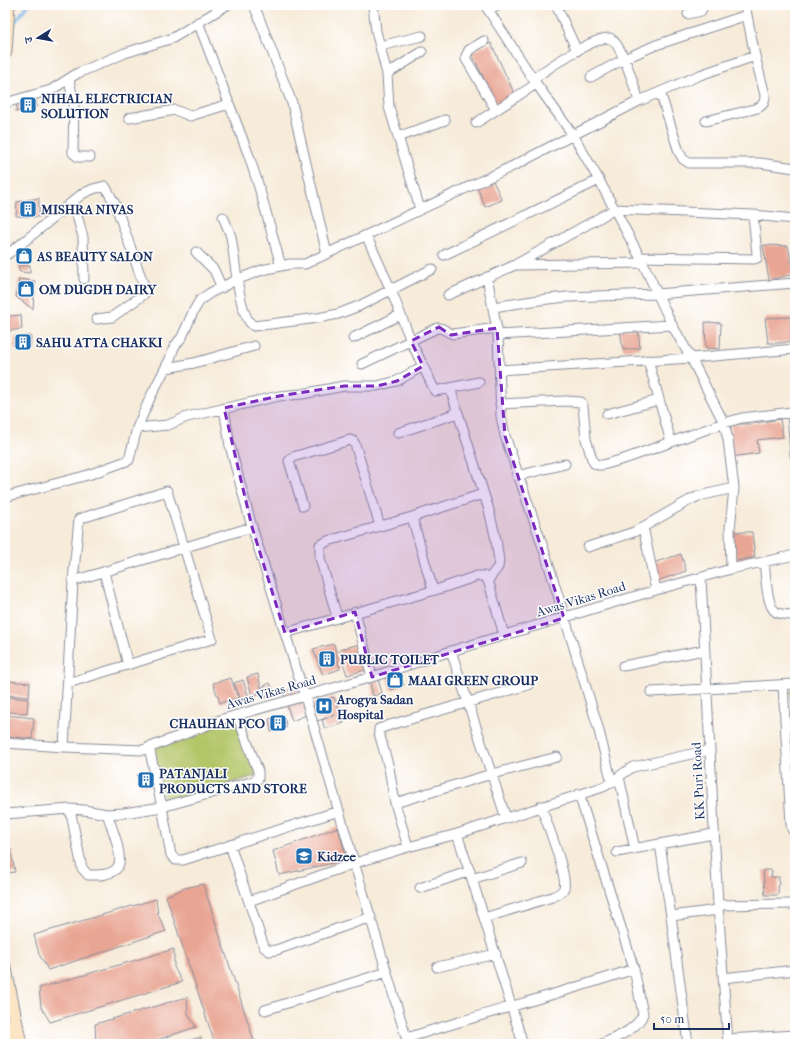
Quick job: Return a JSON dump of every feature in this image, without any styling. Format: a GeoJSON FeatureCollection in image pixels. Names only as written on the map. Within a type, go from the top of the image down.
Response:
{"type":"FeatureCollection","features":[{"type":"Feature","properties":{"kind":"street"},"geometry":{"type":"LineString","coordinates":[[5,103],[51,90],[78,73],[125,53],[173,38],[227,5]]}},
{"type":"Feature","properties":{"kind":"street"},"geometry":{"type":"LineString","coordinates":[[254,5],[292,104],[327,254]]}},
{"type":"Feature","properties":{"kind":"street"},"geometry":{"type":"LineString","coordinates":[[373,5],[376,31],[387,74],[390,107],[420,209]]}},
{"type":"Feature","properties":{"kind":"street"},"geometry":{"type":"LineString","coordinates":[[498,5],[486,8],[534,81],[573,135],[599,180],[641,260],[672,325],[724,422],[728,440],[734,488],[730,528],[731,569]]}},
{"type":"Feature","properties":{"kind":"street"},"geometry":{"type":"LineString","coordinates":[[556,5],[577,51]]}},
{"type":"Feature","properties":{"kind":"street"},"geometry":{"type":"LineString","coordinates":[[688,14],[701,11],[703,5]]}},
{"type":"Feature","properties":{"kind":"street"},"geometry":{"type":"LineString","coordinates":[[706,121],[758,108],[765,102],[765,95],[755,56],[745,5]]}},
{"type":"Feature","properties":{"kind":"street"},"geometry":{"type":"LineString","coordinates":[[5,46],[8,8]]}},
{"type":"Feature","properties":{"kind":"street"},"geometry":{"type":"LineString","coordinates":[[591,77],[656,45],[747,14]]}},
{"type":"Feature","properties":{"kind":"street"},"geometry":{"type":"LineString","coordinates":[[198,22],[249,156],[281,266]]}},
{"type":"Feature","properties":{"kind":"street"},"geometry":{"type":"LineString","coordinates":[[380,46],[422,36]]}},
{"type":"Feature","properties":{"kind":"street"},"geometry":{"type":"LineString","coordinates":[[476,123],[496,110],[559,61],[608,37],[615,42],[624,60],[638,101]]}},
{"type":"Feature","properties":{"kind":"street"},"geometry":{"type":"LineString","coordinates":[[484,41],[469,50],[466,59],[496,110]]}},
{"type":"Feature","properties":{"kind":"street"},"geometry":{"type":"LineString","coordinates":[[387,74],[422,52]]}},
{"type":"Feature","properties":{"kind":"street"},"geometry":{"type":"LineString","coordinates":[[5,496],[88,475],[130,460],[137,428],[150,398],[166,368],[174,347],[182,337],[200,300],[210,293],[236,280],[262,270],[290,264],[305,264],[508,168],[638,101],[700,75],[755,56]]}},
{"type":"Feature","properties":{"kind":"street"},"geometry":{"type":"LineString","coordinates":[[69,80],[74,104],[73,153],[76,156],[90,157]]}},
{"type":"Feature","properties":{"kind":"street"},"geometry":{"type":"LineString","coordinates":[[660,92],[679,152],[683,159],[689,163],[760,164],[795,168]]}},
{"type":"Feature","properties":{"kind":"street"},"geometry":{"type":"LineString","coordinates":[[129,118],[175,110],[190,116],[229,104]]}},
{"type":"Feature","properties":{"kind":"street"},"geometry":{"type":"LineString","coordinates":[[398,136],[445,120]]}},
{"type":"Feature","properties":{"kind":"street"},"geometry":{"type":"LineString","coordinates":[[444,255],[599,180]]}},
{"type":"Feature","properties":{"kind":"street"},"geometry":{"type":"LineString","coordinates":[[5,256],[82,194],[105,186],[116,206],[145,292],[112,317],[97,319]]}},
{"type":"Feature","properties":{"kind":"street"},"geometry":{"type":"LineString","coordinates":[[73,201],[83,237],[84,279]]}},
{"type":"Feature","properties":{"kind":"street"},"geometry":{"type":"LineString","coordinates":[[448,295],[515,265],[614,209],[753,215],[795,219]]}},
{"type":"Feature","properties":{"kind":"street"},"geometry":{"type":"LineString","coordinates":[[515,265],[641,260],[754,259],[757,258],[757,254],[753,215]]}},
{"type":"Feature","properties":{"kind":"street"},"geometry":{"type":"LineString","coordinates":[[224,217],[232,243],[236,280],[247,317],[250,324],[254,326],[338,314],[359,306],[432,268]]}},
{"type":"Feature","properties":{"kind":"street"},"geometry":{"type":"LineString","coordinates":[[366,235],[391,290],[411,341],[435,391],[480,382]]}},
{"type":"Feature","properties":{"kind":"street"},"geometry":{"type":"LineString","coordinates":[[196,252],[214,270],[222,288]]}},
{"type":"Feature","properties":{"kind":"street"},"geometry":{"type":"LineString","coordinates":[[487,278],[498,331],[500,404],[505,436],[546,556],[635,849]]}},
{"type":"Feature","properties":{"kind":"street"},"geometry":{"type":"LineString","coordinates":[[493,307],[560,298],[657,294],[795,283]]}},
{"type":"Feature","properties":{"kind":"street"},"geometry":{"type":"LineString","coordinates":[[353,338],[400,314]]}},
{"type":"Feature","properties":{"kind":"street"},"geometry":{"type":"LineString","coordinates":[[362,364],[439,327],[453,334],[672,325]]}},
{"type":"Feature","properties":{"kind":"street"},"geometry":{"type":"LineString","coordinates":[[166,368],[194,363],[254,346]]}},
{"type":"Feature","properties":{"kind":"street"},"geometry":{"type":"LineString","coordinates":[[500,370],[691,358],[795,349]]}},
{"type":"Feature","properties":{"kind":"street"},"geometry":{"type":"LineString","coordinates":[[648,360],[671,442]]}},
{"type":"Feature","properties":{"kind":"street"},"geometry":{"type":"LineString","coordinates":[[137,428],[168,425],[187,417],[279,396],[302,394],[344,386],[377,386],[397,381],[423,366]]}},
{"type":"Feature","properties":{"kind":"street"},"geometry":{"type":"LineString","coordinates":[[450,388],[490,518],[499,561],[498,567],[488,580]]}},
{"type":"Feature","properties":{"kind":"street"},"geometry":{"type":"LineString","coordinates":[[607,414],[659,400]]}},
{"type":"Feature","properties":{"kind":"street"},"geometry":{"type":"LineString","coordinates":[[500,404],[566,401],[581,402],[586,439],[592,459],[594,463],[598,465],[621,460],[724,422],[742,418],[794,412],[795,455]]}},
{"type":"Feature","properties":{"kind":"street"},"geometry":{"type":"LineString","coordinates":[[224,408],[230,446],[252,527],[305,697],[408,1041],[511,1007],[599,982],[634,969]]}},
{"type":"Feature","properties":{"kind":"street"},"geometry":{"type":"LineString","coordinates":[[398,432],[457,413]]}},
{"type":"Feature","properties":{"kind":"street"},"geometry":{"type":"LineString","coordinates":[[303,506],[289,461],[293,457],[350,440],[355,444],[380,526]]}},
{"type":"Feature","properties":{"kind":"street"},"geometry":{"type":"LineString","coordinates":[[518,476],[565,464]]}},
{"type":"Feature","properties":{"kind":"street"},"geometry":{"type":"LineString","coordinates":[[588,547],[634,532],[695,498],[734,488]]}},
{"type":"Feature","properties":{"kind":"street"},"geometry":{"type":"LineString","coordinates":[[64,747],[73,581],[79,519],[168,491],[212,639],[68,683]]}},
{"type":"Feature","properties":{"kind":"street"},"geometry":{"type":"LineString","coordinates":[[337,617],[320,558],[320,545],[328,540],[412,517],[483,494]]}},
{"type":"Feature","properties":{"kind":"street"},"geometry":{"type":"LineString","coordinates":[[412,517],[433,590]]}},
{"type":"Feature","properties":{"kind":"street"},"geometry":{"type":"LineString","coordinates":[[73,581],[252,527]]}},
{"type":"Feature","properties":{"kind":"street"},"geometry":{"type":"LineString","coordinates":[[644,527],[656,590]]}},
{"type":"Feature","properties":{"kind":"street","name":"Awas Vikas Road"},"geometry":{"type":"LineString","coordinates":[[5,743],[143,750],[223,719],[305,697],[451,651],[656,590],[731,569],[795,555]]}},
{"type":"Feature","properties":{"kind":"street"},"geometry":{"type":"LineString","coordinates":[[764,562],[771,608],[776,612],[795,615]]}},
{"type":"Feature","properties":{"kind":"street"},"geometry":{"type":"LineString","coordinates":[[104,572],[128,665]]}},
{"type":"Feature","properties":{"kind":"street"},"geometry":{"type":"LineString","coordinates":[[285,633],[477,576],[484,576],[488,580],[504,635]]}},
{"type":"Feature","properties":{"kind":"street","name":"KK Puri Road"},"geometry":{"type":"LineString","coordinates":[[701,578],[713,834],[728,1042]]}},
{"type":"Feature","properties":{"kind":"street"},"geometry":{"type":"LineString","coordinates":[[355,612],[372,677]]}},
{"type":"Feature","properties":{"kind":"street"},"geometry":{"type":"LineString","coordinates":[[623,666],[704,650]]}},
{"type":"Feature","properties":{"kind":"street"},"geometry":{"type":"LineString","coordinates":[[451,651],[506,818]]}},
{"type":"Feature","properties":{"kind":"street"},"geometry":{"type":"LineString","coordinates":[[408,847],[395,803],[389,768],[379,729],[390,724],[528,684]]}},
{"type":"Feature","properties":{"kind":"street"},"geometry":{"type":"LineString","coordinates":[[651,692],[795,684]]}},
{"type":"Feature","properties":{"kind":"street"},"geometry":{"type":"LineString","coordinates":[[783,685],[791,824],[795,833]]}},
{"type":"Feature","properties":{"kind":"street"},"geometry":{"type":"LineString","coordinates":[[5,814],[70,808],[107,814],[124,813],[162,807],[251,782],[258,779],[258,771],[237,715]]}},
{"type":"Feature","properties":{"kind":"street"},"geometry":{"type":"LineString","coordinates":[[149,747],[171,855],[176,860],[183,860],[339,811]]}},
{"type":"Feature","properties":{"kind":"street"},"geometry":{"type":"LineString","coordinates":[[249,901],[355,863],[457,834],[603,787],[633,767],[709,750]]}},
{"type":"Feature","properties":{"kind":"street"},"geometry":{"type":"LineString","coordinates":[[395,803],[492,774],[557,757]]}},
{"type":"Feature","properties":{"kind":"street"},"geometry":{"type":"LineString","coordinates":[[579,794],[634,969],[643,1014],[636,1025],[602,1044]]}},
{"type":"Feature","properties":{"kind":"street"},"geometry":{"type":"LineString","coordinates":[[484,918],[552,897],[560,893],[563,889],[565,883],[563,874],[541,806]]}},
{"type":"Feature","properties":{"kind":"street"},"geometry":{"type":"LineString","coordinates":[[70,808],[82,868],[88,875],[109,873],[117,868],[120,862],[119,852],[107,814]]}},
{"type":"Feature","properties":{"kind":"street"},"geometry":{"type":"LineString","coordinates":[[457,834],[496,954],[523,1044]]}},
{"type":"Feature","properties":{"kind":"street"},"geometry":{"type":"LineString","coordinates":[[617,852],[713,834]]}},
{"type":"Feature","properties":{"kind":"street"},"geometry":{"type":"LineString","coordinates":[[660,844],[688,1044]]}},
{"type":"Feature","properties":{"kind":"street"},"geometry":{"type":"LineString","coordinates":[[230,845],[264,947],[269,951],[276,950],[371,917]]}},
{"type":"Feature","properties":{"kind":"street"},"geometry":{"type":"LineString","coordinates":[[420,888],[522,863]]}},
{"type":"Feature","properties":{"kind":"street"},"geometry":{"type":"LineString","coordinates":[[671,916],[718,908],[795,904]]}},
{"type":"Feature","properties":{"kind":"street"},"geometry":{"type":"LineString","coordinates":[[437,967],[496,954]]}},
{"type":"Feature","properties":{"kind":"street"},"geometry":{"type":"LineString","coordinates":[[5,969],[15,1044]]}},
{"type":"Feature","properties":{"kind":"street"},"geometry":{"type":"LineString","coordinates":[[723,978],[795,970]]}},
{"type":"Feature","properties":{"kind":"street"},"geometry":{"type":"LineString","coordinates":[[265,1010],[387,972]]}},
{"type":"Feature","properties":{"kind":"street"},"geometry":{"type":"LineString","coordinates":[[5,1025],[15,1044]]}},
{"type":"Feature","properties":{"kind":"street"},"geometry":{"type":"LineString","coordinates":[[728,1042],[795,1036]]}},
{"type":"Feature","properties":{"kind":"highlighted area"},"geometry":{"type":"Polygon","coordinates":[[[439,327],[451,335],[497,328],[505,436],[564,618],[372,677],[355,612],[285,633],[252,527],[224,408],[279,396],[344,386],[377,386],[397,381],[423,366],[411,341],[439,327]]]}},
{"type":"Feature","properties":{"kind":"green space"},"geometry":{"type":"Polygon","coordinates":[[[795,690],[795,790],[790,691],[795,690]]]}},
{"type":"Feature","properties":{"kind":"green space"},"geometry":{"type":"Polygon","coordinates":[[[234,718],[258,775],[165,804],[152,749],[234,718]]]}},
{"type":"Feature","properties":{"kind":"building"},"geometry":{"type":"Polygon","coordinates":[[[491,43],[515,95],[496,104],[471,52],[491,43]]]}},
{"type":"Feature","properties":{"kind":"building"},"geometry":{"type":"Polygon","coordinates":[[[35,98],[37,106],[33,108],[31,100],[35,98]]]}},
{"type":"Feature","properties":{"kind":"building","name":"NIHAL ELECTRICIAN SOLUTION"},"geometry":{"type":"Polygon","coordinates":[[[29,101],[32,108],[27,109],[25,102],[29,101]]]}},
{"type":"Feature","properties":{"kind":"building"},"geometry":{"type":"Polygon","coordinates":[[[24,102],[25,109],[16,112],[17,104],[24,102]]]}},
{"type":"Feature","properties":{"kind":"building"},"geometry":{"type":"Polygon","coordinates":[[[493,181],[502,200],[485,207],[477,187],[493,181]]]}},
{"type":"Feature","properties":{"kind":"building","name":"MISHRA NIVAS"},"geometry":{"type":"Polygon","coordinates":[[[39,198],[39,217],[16,216],[17,202],[39,198]]]}},
{"type":"Feature","properties":{"kind":"building"},"geometry":{"type":"Polygon","coordinates":[[[763,245],[788,246],[794,274],[769,280],[763,245]]]}},
{"type":"Feature","properties":{"kind":"building","name":"AS BEAUTY SALON"},"geometry":{"type":"Polygon","coordinates":[[[29,251],[29,261],[19,259],[18,252],[29,251]]]}},
{"type":"Feature","properties":{"kind":"building"},"geometry":{"type":"Polygon","coordinates":[[[30,265],[30,273],[20,272],[18,266],[30,265]]]}},
{"type":"Feature","properties":{"kind":"building","name":"OM DUGDH DAIRY"},"geometry":{"type":"Polygon","coordinates":[[[19,279],[35,281],[33,309],[16,297],[19,279]]]}},
{"type":"Feature","properties":{"kind":"building"},"geometry":{"type":"Polygon","coordinates":[[[21,315],[22,329],[8,331],[9,316],[21,315]]]}},
{"type":"Feature","properties":{"kind":"building"},"geometry":{"type":"Polygon","coordinates":[[[791,317],[792,341],[768,343],[765,318],[791,317]]]}},
{"type":"Feature","properties":{"kind":"building"},"geometry":{"type":"Polygon","coordinates":[[[705,322],[721,323],[720,349],[706,348],[705,322]]]}},
{"type":"Feature","properties":{"kind":"building"},"geometry":{"type":"Polygon","coordinates":[[[638,329],[640,348],[623,350],[620,330],[638,329]]]}},
{"type":"Feature","properties":{"kind":"building","name":"SAHU ATTA CHAKKI"},"geometry":{"type":"Polygon","coordinates":[[[31,336],[30,347],[14,348],[15,337],[31,336]]]}},
{"type":"Feature","properties":{"kind":"building"},"geometry":{"type":"Polygon","coordinates":[[[780,419],[783,437],[757,440],[759,453],[731,457],[731,424],[750,424],[780,419]]]}},
{"type":"Feature","properties":{"kind":"building"},"geometry":{"type":"Polygon","coordinates":[[[732,532],[752,532],[755,557],[735,561],[732,532]]]}},
{"type":"Feature","properties":{"kind":"building"},"geometry":{"type":"Polygon","coordinates":[[[681,554],[686,571],[657,581],[653,563],[681,554]]]}},
{"type":"Feature","properties":{"kind":"building","name":"PUBLIC TOILET"},"geometry":{"type":"Polygon","coordinates":[[[334,644],[340,669],[323,675],[313,649],[334,644]]]}},
{"type":"Feature","properties":{"kind":"building"},"geometry":{"type":"Polygon","coordinates":[[[359,644],[365,670],[347,675],[339,650],[359,644]]]}},
{"type":"Feature","properties":{"kind":"building","name":"MAAI GREEN GROUP"},"geometry":{"type":"Polygon","coordinates":[[[398,672],[404,685],[391,690],[387,676],[398,672]]]}},
{"type":"Feature","properties":{"kind":"building"},"geometry":{"type":"Polygon","coordinates":[[[258,674],[262,692],[252,696],[247,677],[258,674]]]}},
{"type":"Feature","properties":{"kind":"building"},"geometry":{"type":"Polygon","coordinates":[[[231,678],[238,698],[220,703],[213,683],[231,678]]]}},
{"type":"Feature","properties":{"kind":"building"},"geometry":{"type":"Polygon","coordinates":[[[378,679],[382,693],[373,696],[370,683],[378,679]]]}},
{"type":"Feature","properties":{"kind":"building"},"geometry":{"type":"Polygon","coordinates":[[[243,680],[249,698],[241,700],[234,683],[243,680]]]}},
{"type":"Feature","properties":{"kind":"building"},"geometry":{"type":"Polygon","coordinates":[[[8,681],[30,683],[29,697],[7,695],[8,681]]]}},
{"type":"Feature","properties":{"kind":"building"},"geometry":{"type":"Polygon","coordinates":[[[270,683],[275,695],[266,698],[262,687],[270,683]]]}},
{"type":"Feature","properties":{"kind":"building"},"geometry":{"type":"Polygon","coordinates":[[[298,687],[300,695],[286,700],[283,692],[298,687]]]}},
{"type":"Feature","properties":{"kind":"building"},"geometry":{"type":"Polygon","coordinates":[[[7,697],[28,699],[27,713],[6,712],[7,697]]]}},
{"type":"Feature","properties":{"kind":"building","name":"Arogya Sadan Hospital"},"geometry":{"type":"Polygon","coordinates":[[[334,697],[344,723],[325,729],[322,720],[335,715],[317,721],[312,708],[314,703],[334,697]]]}},
{"type":"Feature","properties":{"kind":"building"},"geometry":{"type":"Polygon","coordinates":[[[301,700],[306,715],[292,721],[287,705],[301,700]]]}},
{"type":"Feature","properties":{"kind":"building"},"geometry":{"type":"Polygon","coordinates":[[[5,715],[34,718],[32,739],[5,736],[5,715]]]}},
{"type":"Feature","properties":{"kind":"building","name":"CHAUHAN PCO"},"geometry":{"type":"Polygon","coordinates":[[[283,715],[287,727],[271,732],[269,719],[283,715]]]}},
{"type":"Feature","properties":{"kind":"building","name":"PATANJALI PRODUCTS AND STORE"},"geometry":{"type":"Polygon","coordinates":[[[151,771],[155,785],[141,788],[137,775],[151,771]]]}},
{"type":"Feature","properties":{"kind":"building","name":"Kidzee"},"geometry":{"type":"Polygon","coordinates":[[[338,827],[347,860],[279,875],[273,851],[338,827]]]}},
{"type":"Feature","properties":{"kind":"building"},"geometry":{"type":"Polygon","coordinates":[[[5,850],[11,850],[15,872],[5,873],[5,850]]]}},
{"type":"Feature","properties":{"kind":"building"},"geometry":{"type":"Polygon","coordinates":[[[763,870],[772,870],[771,877],[779,877],[778,895],[765,895],[763,870]]]}},
{"type":"Feature","properties":{"kind":"building"},"geometry":{"type":"Polygon","coordinates":[[[203,884],[255,1044],[215,1044],[166,896],[185,888],[203,884]]]}},
{"type":"Feature","properties":{"kind":"building"},"geometry":{"type":"Polygon","coordinates":[[[156,899],[158,915],[166,931],[48,970],[39,954],[34,935],[156,899]]]}},
{"type":"Feature","properties":{"kind":"building"},"geometry":{"type":"Polygon","coordinates":[[[174,949],[174,967],[182,982],[50,1022],[41,1007],[39,988],[174,949]]]}},
{"type":"Feature","properties":{"kind":"building"},"geometry":{"type":"Polygon","coordinates":[[[187,997],[188,1014],[196,1027],[145,1044],[96,1044],[95,1024],[187,997]]]}},
{"type":"Feature","properties":{"kind":"building"},"geometry":{"type":"Polygon","coordinates":[[[201,1037],[201,1044],[177,1044],[201,1037]]]}},
{"type":"Feature","properties":{"kind":"waterway"},"geometry":{"type":"LineString","coordinates":[[11,27],[28,5]]}},
{"type":"Feature","properties":{"kind":"place","name":"NIHAL ELECTRICIAN SOLUTION"},"geometry":{"type":"Point","coordinates":[28,105]}},
{"type":"Feature","properties":{"kind":"place","name":"MISHRA NIVAS"},"geometry":{"type":"Point","coordinates":[28,209]}},
{"type":"Feature","properties":{"kind":"place","name":"AS BEAUTY SALON"},"geometry":{"type":"Point","coordinates":[24,256]}},
{"type":"Feature","properties":{"kind":"place","name":"OM DUGDH DAIRY"},"geometry":{"type":"Point","coordinates":[26,289]}},
{"type":"Feature","properties":{"kind":"place","name":"SAHU ATTA CHAKKI"},"geometry":{"type":"Point","coordinates":[23,342]}},
{"type":"Feature","properties":{"kind":"place","name":"PUBLIC TOILET"},"geometry":{"type":"Point","coordinates":[327,659]}},
{"type":"Feature","properties":{"kind":"place","name":"MAAI GREEN GROUP"},"geometry":{"type":"Point","coordinates":[395,680]}},
{"type":"Feature","properties":{"kind":"place","name":"Arogya Sadan Hospital"},"geometry":{"type":"Point","coordinates":[324,706]}},
{"type":"Feature","properties":{"kind":"place","name":"CHAUHAN PCO"},"geometry":{"type":"Point","coordinates":[278,723]}},
{"type":"Feature","properties":{"kind":"place","name":"PATANJALI PRODUCTS AND STORE"},"geometry":{"type":"Point","coordinates":[146,780]}},
{"type":"Feature","properties":{"kind":"place","name":"Kidzee"},"geometry":{"type":"Point","coordinates":[304,856]}}]}
